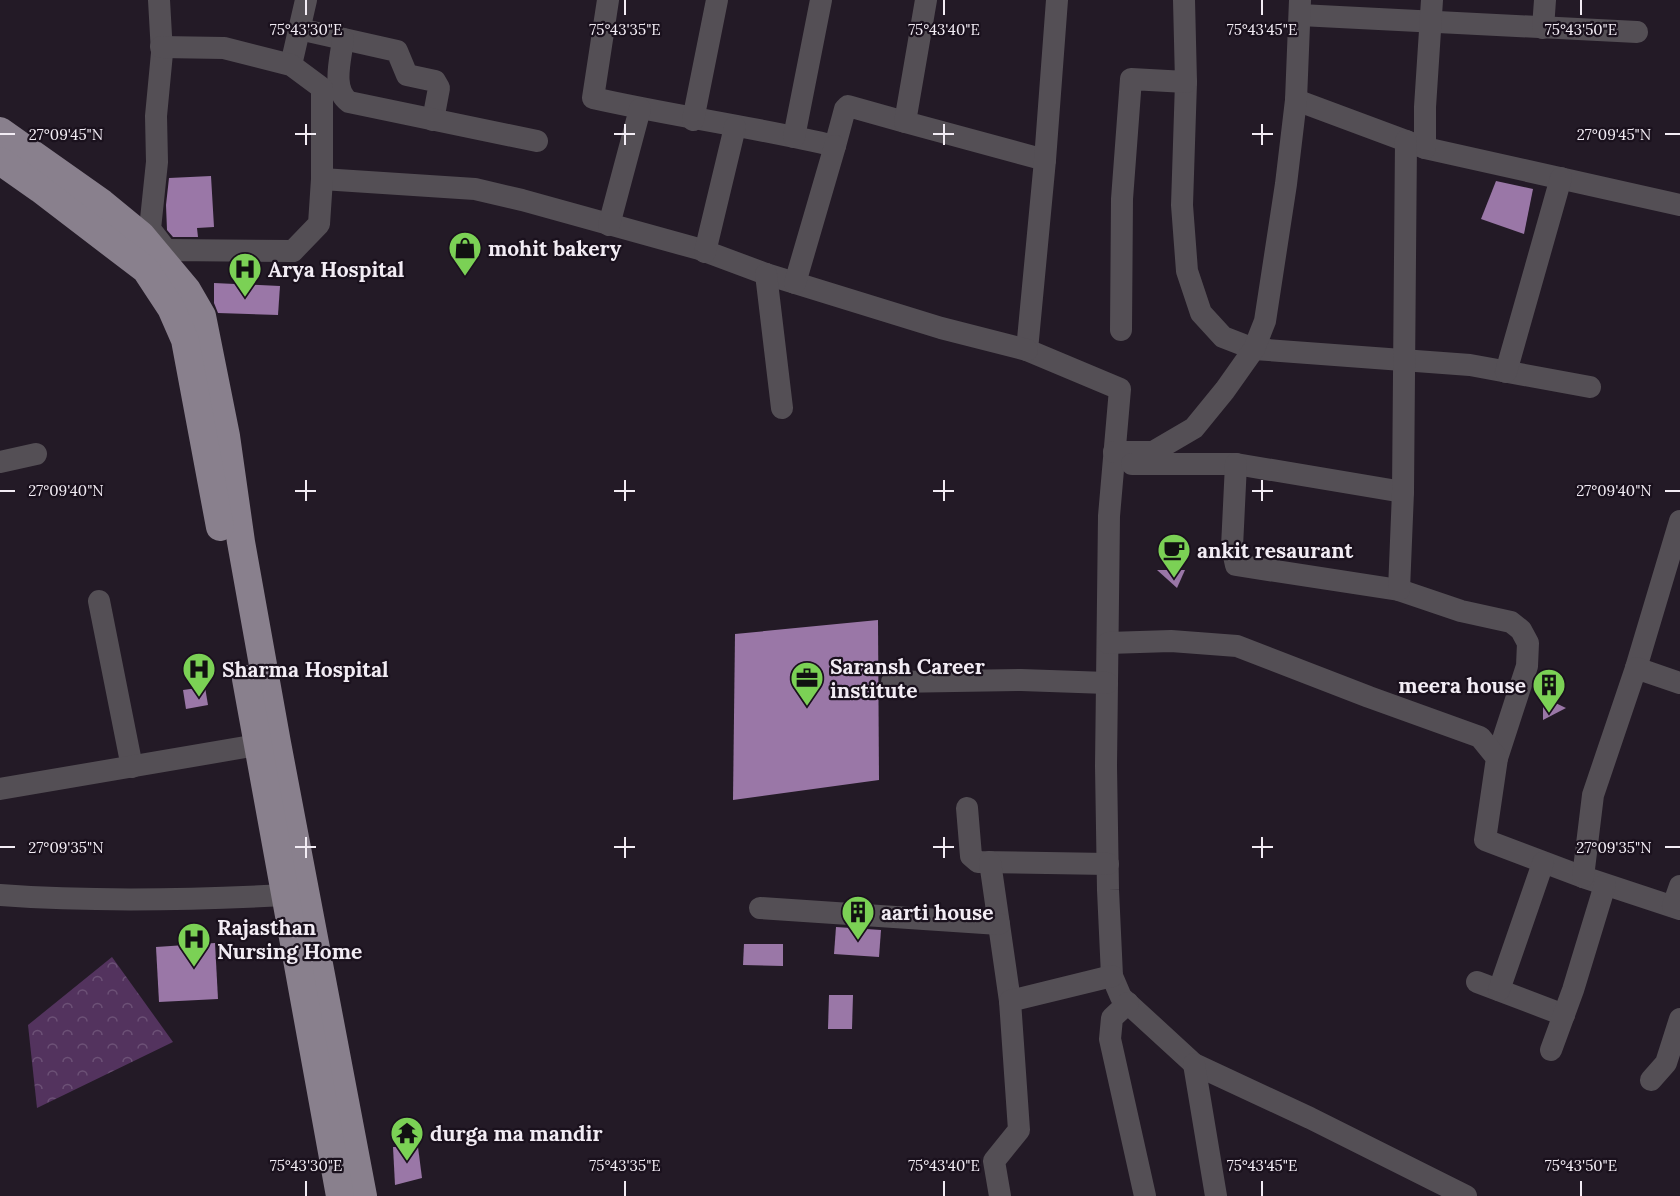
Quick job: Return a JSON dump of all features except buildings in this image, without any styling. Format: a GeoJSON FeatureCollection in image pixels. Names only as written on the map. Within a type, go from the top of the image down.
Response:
{"type":"FeatureCollection","features":[{"type":"Feature","properties":{"kind":"main road"},"geometry":{"type":"LineString","coordinates":[[0,131],[102,203],[141,235],[157,259],[187,290],[202,316],[225,436],[241,542],[275,732],[363,1196]]}},
{"type":"Feature","properties":{"kind":"main road"},"geometry":{"type":"LineString","coordinates":[[0,161],[40,189],[157,259],[171,308],[185,340],[340,1196]]}},
{"type":"Feature","properties":{"kind":"street"},"geometry":{"type":"LineString","coordinates":[[159,0],[161,47],[156,116],[157,162],[150,229],[157,259],[292,251],[319,224],[322,179],[322,88],[291,65],[224,48],[161,47]]}},
{"type":"Feature","properties":{"kind":"street"},"geometry":{"type":"LineString","coordinates":[[291,65],[306,0]]}},
{"type":"Feature","properties":{"kind":"street"},"geometry":{"type":"LineString","coordinates":[[608,0],[593,98],[835,147]]}},
{"type":"Feature","properties":{"kind":"street"},"geometry":{"type":"LineString","coordinates":[[693,120],[717,0]]}},
{"type":"Feature","properties":{"kind":"street"},"geometry":{"type":"LineString","coordinates":[[794,137],[821,0]]}},
{"type":"Feature","properties":{"kind":"street"},"geometry":{"type":"LineString","coordinates":[[905,122],[926,0]]}},
{"type":"Feature","properties":{"kind":"street"},"geometry":{"type":"LineString","coordinates":[[1027,350],[1057,0]]}},
{"type":"Feature","properties":{"kind":"street"},"geometry":{"type":"LineString","coordinates":[[1185,0],[1186,82],[1182,205],[1186,271],[1201,313],[1223,337],[1254,349],[1470,365],[1590,387]]}},
{"type":"Feature","properties":{"kind":"street"},"geometry":{"type":"LineString","coordinates":[[1543,28],[1545,0]]}},
{"type":"Feature","properties":{"kind":"street"},"geometry":{"type":"LineString","coordinates":[[1113,458],[1153,452],[1194,428],[1254,349],[1265,321],[1286,184],[1296,100],[1300,8],[1431,11],[1543,28],[1636,32]]}},
{"type":"Feature","properties":{"kind":"street"},"geometry":{"type":"LineString","coordinates":[[1399,590],[1403,492],[1404,360],[1415,144],[1425,107],[1431,11]]}},
{"type":"Feature","properties":{"kind":"street"},"geometry":{"type":"LineString","coordinates":[[299,29],[397,51],[407,75],[435,81],[439,88],[433,120]]}},
{"type":"Feature","properties":{"kind":"street"},"geometry":{"type":"LineString","coordinates":[[343,39],[339,88],[343,97],[350,102],[537,141]]}},
{"type":"Feature","properties":{"kind":"street"},"geometry":{"type":"LineString","coordinates":[[1121,330],[1122,199],[1131,79],[1186,82]]}},
{"type":"Feature","properties":{"kind":"street"},"geometry":{"type":"LineString","coordinates":[[1296,100],[1415,144],[1680,205]]}},
{"type":"Feature","properties":{"kind":"street"},"geometry":{"type":"LineString","coordinates":[[795,282],[845,109],[848,106],[1045,160]]}},
{"type":"Feature","properties":{"kind":"street"},"geometry":{"type":"LineString","coordinates":[[609,225],[640,109]]}},
{"type":"Feature","properties":{"kind":"street"},"geometry":{"type":"LineString","coordinates":[[705,252],[735,127]]}},
{"type":"Feature","properties":{"kind":"street"},"geometry":{"type":"LineString","coordinates":[[1506,372],[1561,178]]}},
{"type":"Feature","properties":{"kind":"street"},"geometry":{"type":"LineString","coordinates":[[322,179],[475,189],[705,252],[766,274],[941,328],[1027,350],[1120,389],[1109,516],[1107,683],[1108,864],[1112,975],[1121,997],[1194,1064],[1310,1118],[1466,1196]]}},
{"type":"Feature","properties":{"kind":"street"},"geometry":{"type":"LineString","coordinates":[[766,274],[782,408]]}},
{"type":"Feature","properties":{"kind":"street"},"geometry":{"type":"LineString","coordinates":[[0,462],[36,454]]}},
{"type":"Feature","properties":{"kind":"street"},"geometry":{"type":"LineString","coordinates":[[1113,458],[1236,465],[1403,492]]}},
{"type":"Feature","properties":{"kind":"street"},"geometry":{"type":"LineString","coordinates":[[1236,465],[1232,547],[1236,565],[1399,590],[1461,611],[1511,622],[1521,630],[1528,643],[1527,666],[1497,758],[1485,840],[1605,885],[1678,900]]}},
{"type":"Feature","properties":{"kind":"street"},"geometry":{"type":"LineString","coordinates":[[1583,877],[1593,795],[1636,668],[1680,521]]}},
{"type":"Feature","properties":{"kind":"street"},"geometry":{"type":"LineString","coordinates":[[99,601],[132,767]]}},
{"type":"Feature","properties":{"kind":"street"},"geometry":{"type":"LineString","coordinates":[[1108,643],[1171,640],[1237,646],[1369,697],[1480,736],[1497,758]]}},
{"type":"Feature","properties":{"kind":"street"},"geometry":{"type":"LineString","coordinates":[[1636,668],[1680,683]]}},
{"type":"Feature","properties":{"kind":"street"},"geometry":{"type":"LineString","coordinates":[[892,682],[1021,680],[1107,683]]}},
{"type":"Feature","properties":{"kind":"street"},"geometry":{"type":"LineString","coordinates":[[0,789],[257,745]]}},
{"type":"Feature","properties":{"kind":"street"},"geometry":{"type":"LineString","coordinates":[[967,808],[971,856],[978,862],[1108,864]]}},
{"type":"Feature","properties":{"kind":"street"},"geometry":{"type":"LineString","coordinates":[[990,862],[1010,1001],[1019,1130],[994,1161],[1000,1196]]}},
{"type":"Feature","properties":{"kind":"street"},"geometry":{"type":"LineString","coordinates":[[1499,990],[1543,863]]}},
{"type":"Feature","properties":{"kind":"street"},"geometry":{"type":"LineString","coordinates":[[1551,1050],[1605,885]]}},
{"type":"Feature","properties":{"kind":"street"},"geometry":{"type":"LineString","coordinates":[[0,895],[230,898],[285,895]]}},
{"type":"Feature","properties":{"kind":"street"},"geometry":{"type":"LineString","coordinates":[[760,908],[999,924]]}},
{"type":"Feature","properties":{"kind":"street"},"geometry":{"type":"LineString","coordinates":[[1010,1001],[1112,975]]}},
{"type":"Feature","properties":{"kind":"street"},"geometry":{"type":"LineString","coordinates":[[1477,982],[1564,1014]]}},
{"type":"Feature","properties":{"kind":"street"},"geometry":{"type":"LineString","coordinates":[[1128,1003],[1112,1018],[1110,1039],[1145,1196]]}},
{"type":"Feature","properties":{"kind":"street"},"geometry":{"type":"LineString","coordinates":[[1652,1080],[1666,1063],[1680,1019]]}},
{"type":"Feature","properties":{"kind":"street"},"geometry":{"type":"LineString","coordinates":[[1194,1064],[1216,1196]]}},
{"type":"Feature","properties":{"kind":"green space"},"geometry":{"type":"Polygon","coordinates":[[[112,957],[173,1042],[37,1108],[28,1025],[112,957]]]}},
{"type":"Feature","properties":{"kind":"place","name":"mohit bakery"},"geometry":{"type":"Point","coordinates":[465,277]}},
{"type":"Feature","properties":{"kind":"place","name":"Arya Hospital"},"geometry":{"type":"Point","coordinates":[245,298]}},
{"type":"Feature","properties":{"kind":"place","name":"ankit resaurant"},"geometry":{"type":"Point","coordinates":[1174,579]}},
{"type":"Feature","properties":{"kind":"place","name":"Sharma Hospital"},"geometry":{"type":"Point","coordinates":[199,698]}},
{"type":"Feature","properties":{"kind":"place","name":"Saransh Career institute"},"geometry":{"type":"Point","coordinates":[807,707]}},
{"type":"Feature","properties":{"kind":"place","name":"meera house"},"geometry":{"type":"Point","coordinates":[1549,714]}},
{"type":"Feature","properties":{"kind":"place","name":"aarti house"},"geometry":{"type":"Point","coordinates":[858,941]}},
{"type":"Feature","properties":{"kind":"place","name":"Rajasthan Nursing Home"},"geometry":{"type":"Point","coordinates":[194,968]}},
{"type":"Feature","properties":{"kind":"place","name":"durga ma mandir"},"geometry":{"type":"Point","coordinates":[407,1162]}}]}
